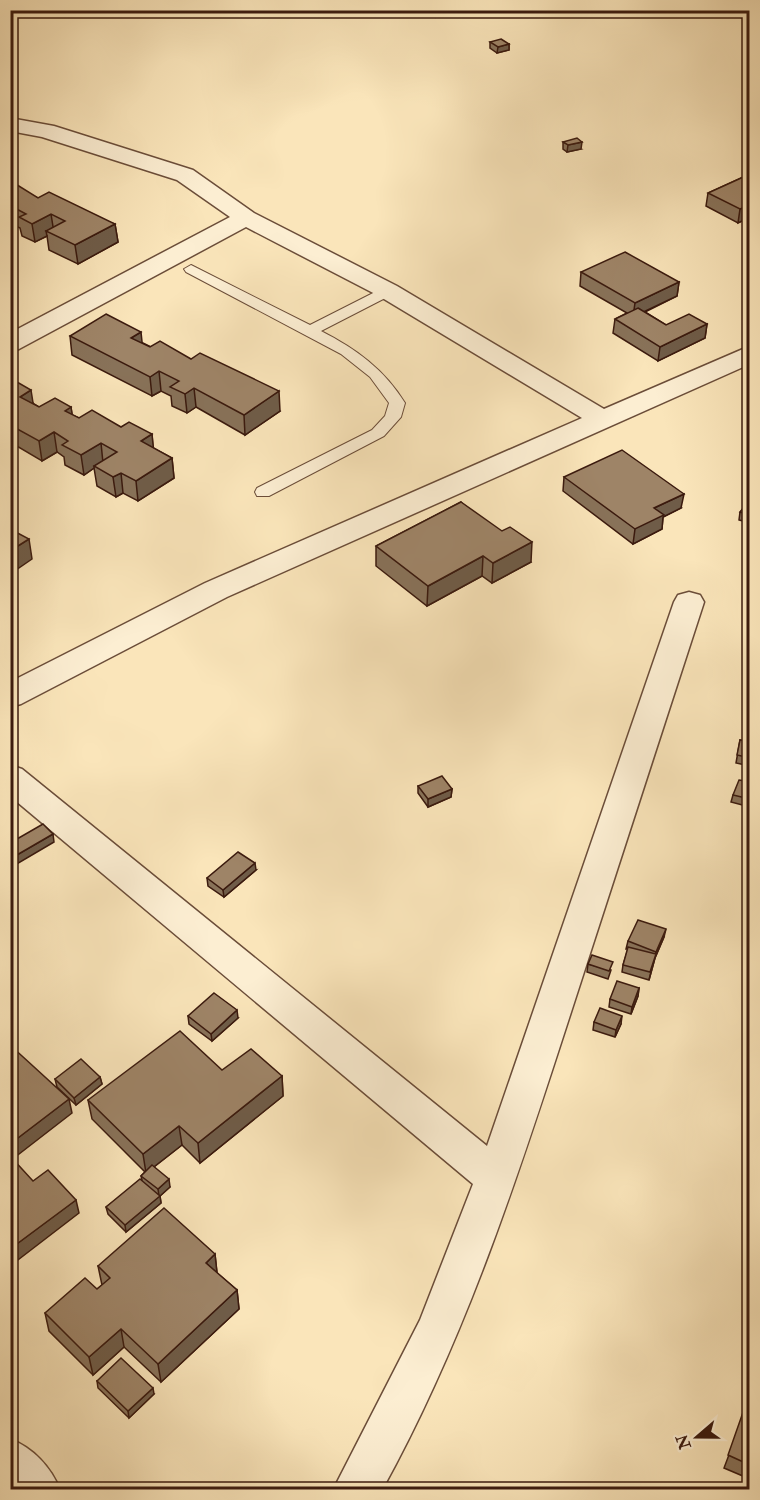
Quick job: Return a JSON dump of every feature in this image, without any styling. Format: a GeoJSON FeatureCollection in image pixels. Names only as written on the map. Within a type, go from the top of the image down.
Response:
{"type":"FeatureCollection","features":[{"type":"Feature","properties":{"kind":"street"},"geometry":{"type":"LineString","coordinates":[[738,10],[750,16]]}},
{"type":"Feature","properties":{"kind":"street"},"geometry":{"type":"LineString","coordinates":[[10,124],[46,131],[185,175],[246,218],[388,291],[604,420]]}},
{"type":"Feature","properties":{"kind":"street"},"geometry":{"type":"LineString","coordinates":[[10,147],[46,131]]}},
{"type":"Feature","properties":{"kind":"street"},"geometry":{"type":"LineString","coordinates":[[10,344],[246,218]]}},
{"type":"Feature","properties":{"kind":"street"},"geometry":{"type":"LineString","coordinates":[[10,696],[216,590],[750,354]]}},
{"type":"Feature","properties":{"kind":"street"},"geometry":{"type":"LineString","coordinates":[[356,1490],[408,1396],[458,1280],[496,1178],[688,602]]}},
{"type":"Feature","properties":{"kind":"street"},"geometry":{"type":"LineString","coordinates":[[10,777],[496,1178]]}},
{"type":"Feature","properties":{"kind":"street"},"geometry":{"type":"LineString","coordinates":[[10,1461],[36,1490]]}},
{"type":"Feature","properties":{"kind":"lane"},"geometry":{"type":"LineString","coordinates":[[191,269],[345,350],[390,388],[397,403],[393,417],[378,433],[263,492]]}},
{"type":"Feature","properties":{"kind":"lane"},"geometry":{"type":"LineString","coordinates":[[309,331],[388,291]]}},
{"type":"Feature","properties":{"kind":"building"},"geometry":{"type":"Polygon","coordinates":[[[501,39],[509,44],[498,47],[490,42],[501,39]]]}},
{"type":"Feature","properties":{"kind":"building"},"geometry":{"type":"Polygon","coordinates":[[[577,138],[582,142],[568,145],[563,142],[577,138]]]}},
{"type":"Feature","properties":{"kind":"building"},"geometry":{"type":"Polygon","coordinates":[[[750,174],[750,205],[740,209],[708,193],[750,174]]]}},
{"type":"Feature","properties":{"kind":"building"},"geometry":{"type":"Polygon","coordinates":[[[14,183],[38,198],[49,192],[115,224],[75,245],[46,231],[65,221],[51,214],[32,224],[19,217],[26,214],[13,207],[10,208],[10,185],[14,183]]]}},
{"type":"Feature","properties":{"kind":"building"},"geometry":{"type":"Polygon","coordinates":[[[625,252],[679,282],[635,303],[581,272],[625,252]]]}},
{"type":"Feature","properties":{"kind":"building"},"geometry":{"type":"Polygon","coordinates":[[[638,308],[666,325],[689,314],[707,324],[660,347],[615,319],[638,308]]]}},
{"type":"Feature","properties":{"kind":"building"},"geometry":{"type":"Polygon","coordinates":[[[106,314],[141,332],[131,338],[150,347],[160,341],[191,359],[200,353],[279,391],[244,415],[194,388],[185,394],[170,387],[179,381],[159,371],[150,377],[70,336],[106,314]]]}},
{"type":"Feature","properties":{"kind":"building"},"geometry":{"type":"Polygon","coordinates":[[[10,378],[31,390],[20,397],[39,407],[55,398],[71,407],[65,411],[79,418],[92,410],[121,427],[129,422],[152,434],[141,441],[172,458],[136,481],[121,473],[113,477],[94,466],[117,452],[101,443],[81,455],[62,445],[68,441],[54,432],[39,441],[10,425],[10,378]]]}},
{"type":"Feature","properties":{"kind":"building"},"geometry":{"type":"Polygon","coordinates":[[[622,450],[684,494],[654,508],[664,515],[635,529],[564,477],[622,450]]]}},
{"type":"Feature","properties":{"kind":"building"},"geometry":{"type":"Polygon","coordinates":[[[461,502],[502,531],[510,527],[532,542],[493,563],[483,556],[428,586],[376,546],[461,502]]]}},
{"type":"Feature","properties":{"kind":"building"},"geometry":{"type":"Polygon","coordinates":[[[748,502],[750,503],[750,515],[740,512],[748,502]]]}},
{"type":"Feature","properties":{"kind":"building"},"geometry":{"type":"Polygon","coordinates":[[[10,529],[29,539],[10,551],[10,529]]]}},
{"type":"Feature","properties":{"kind":"building"},"geometry":{"type":"Polygon","coordinates":[[[740,740],[750,742],[750,758],[737,755],[740,740]]]}},
{"type":"Feature","properties":{"kind":"building"},"geometry":{"type":"Polygon","coordinates":[[[442,776],[452,789],[428,799],[418,786],[442,776]]]}},
{"type":"Feature","properties":{"kind":"building"},"geometry":{"type":"Polygon","coordinates":[[[739,780],[750,782],[750,799],[733,795],[739,780]]]}},
{"type":"Feature","properties":{"kind":"building"},"geometry":{"type":"Polygon","coordinates":[[[43,824],[53,834],[10,859],[10,843],[43,824]]]}},
{"type":"Feature","properties":{"kind":"building"},"geometry":{"type":"Polygon","coordinates":[[[238,852],[255,863],[223,890],[207,878],[238,852]]]}},
{"type":"Feature","properties":{"kind":"building"},"geometry":{"type":"Polygon","coordinates":[[[638,920],[666,929],[656,952],[628,941],[638,920]]]}},
{"type":"Feature","properties":{"kind":"building"},"geometry":{"type":"Polygon","coordinates":[[[628,947],[656,954],[650,972],[623,965],[628,947]]]}},
{"type":"Feature","properties":{"kind":"building"},"geometry":{"type":"Polygon","coordinates":[[[592,955],[613,962],[609,971],[588,964],[592,955]]]}},
{"type":"Feature","properties":{"kind":"building"},"geometry":{"type":"Polygon","coordinates":[[[617,981],[639,988],[632,1007],[610,999],[617,981]]]}},
{"type":"Feature","properties":{"kind":"building"},"geometry":{"type":"Polygon","coordinates":[[[214,993],[237,1010],[211,1034],[188,1016],[214,993]]]}},
{"type":"Feature","properties":{"kind":"building"},"geometry":{"type":"Polygon","coordinates":[[[600,1008],[622,1016],[616,1030],[594,1022],[600,1008]]]}},
{"type":"Feature","properties":{"kind":"building"},"geometry":{"type":"Polygon","coordinates":[[[180,1031],[222,1070],[251,1049],[282,1076],[198,1143],[179,1126],[143,1154],[88,1100],[180,1031]]]}},
{"type":"Feature","properties":{"kind":"building"},"geometry":{"type":"Polygon","coordinates":[[[10,1045],[69,1099],[10,1144],[10,1045]]]}},
{"type":"Feature","properties":{"kind":"building"},"geometry":{"type":"Polygon","coordinates":[[[81,1059],[100,1077],[74,1098],[55,1079],[81,1059]]]}},
{"type":"Feature","properties":{"kind":"building"},"geometry":{"type":"Polygon","coordinates":[[[10,1158],[33,1181],[48,1170],[76,1200],[10,1249],[10,1158]]]}},
{"type":"Feature","properties":{"kind":"building"},"geometry":{"type":"Polygon","coordinates":[[[152,1165],[169,1179],[158,1189],[141,1176],[152,1165]]]}},
{"type":"Feature","properties":{"kind":"building"},"geometry":{"type":"Polygon","coordinates":[[[140,1179],[160,1196],[125,1225],[106,1207],[140,1179]]]}},
{"type":"Feature","properties":{"kind":"building"},"geometry":{"type":"Polygon","coordinates":[[[164,1208],[215,1254],[206,1263],[237,1290],[158,1364],[121,1329],[89,1357],[45,1313],[85,1278],[97,1289],[110,1278],[98,1266],[164,1208]]]}},
{"type":"Feature","properties":{"kind":"building"},"geometry":{"type":"Polygon","coordinates":[[[121,1358],[153,1388],[128,1411],[97,1381],[121,1358]]]}},
{"type":"Feature","properties":{"kind":"building"},"geometry":{"type":"Polygon","coordinates":[[[748,1398],[750,1399],[750,1465],[728,1455],[748,1398]]]}}]}
